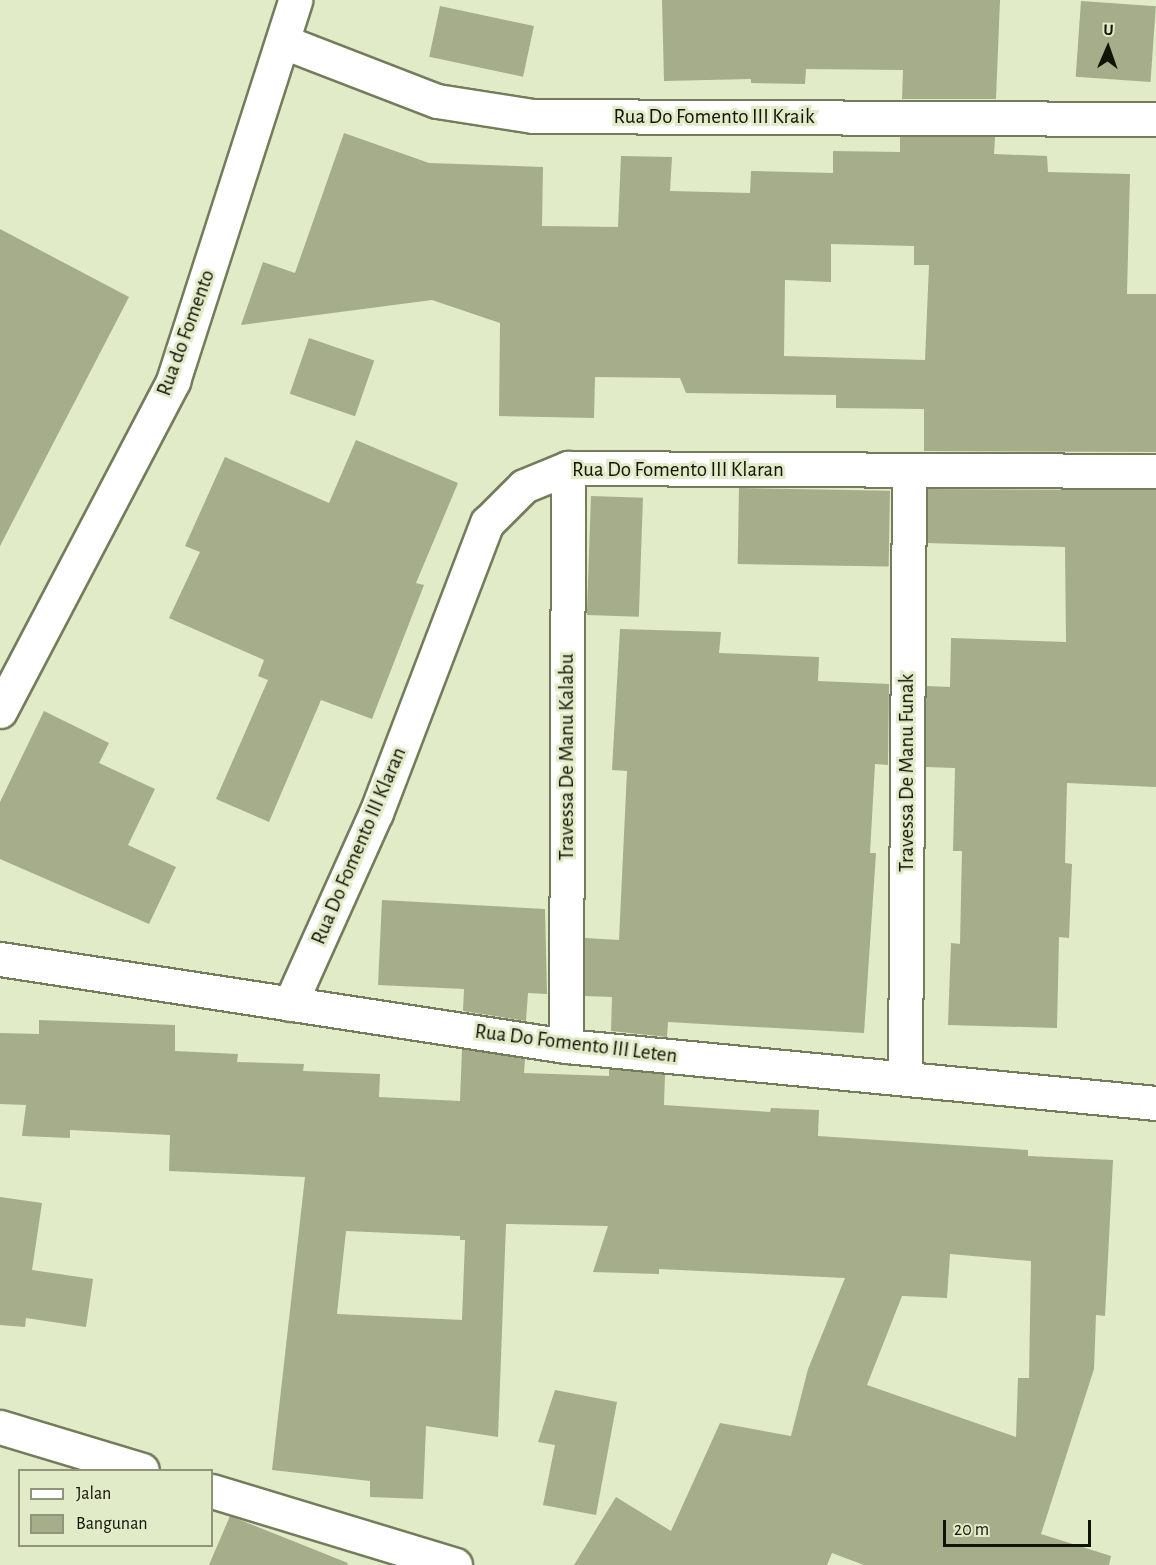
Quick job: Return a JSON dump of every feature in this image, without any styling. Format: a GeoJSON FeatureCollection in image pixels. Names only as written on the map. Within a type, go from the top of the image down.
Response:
{"type":"FeatureCollection","features":[{"type":"Feature","properties":{"kind":"street","name":"Rua do Fomento"},"geometry":{"type":"LineString","coordinates":[[0,711],[173,381],[284,42],[295,0]]}},
{"type":"Feature","properties":{"kind":"street","name":"Rua Do Fomento III Kraik"},"geometry":{"type":"LineString","coordinates":[[284,42],[437,101],[533,116],[1156,119]]}},
{"type":"Feature","properties":{"kind":"street","name":"Rua Do Fomento III Klaran"},"geometry":{"type":"LineString","coordinates":[[290,1004],[376,813],[487,522],[524,486],[568,468],[1156,471]]}},
{"type":"Feature","properties":{"kind":"street","name":"Travessa De Manu Kalabu"},"geometry":{"type":"LineString","coordinates":[[566,1046],[568,468]]}},
{"type":"Feature","properties":{"kind":"street","name":"Travessa De Manu Funak"},"geometry":{"type":"LineString","coordinates":[[905,1076],[909,471]]}},
{"type":"Feature","properties":{"kind":"street","name":"Rua Do Fomento III Leten"},"geometry":{"type":"LineString","coordinates":[[0,959],[566,1046],[905,1076],[1156,1103]]}},
{"type":"Feature","properties":{"kind":"street"},"geometry":{"type":"LineString","coordinates":[[0,1428],[139,1469]]}},
{"type":"Feature","properties":{"kind":"street"},"geometry":{"type":"LineString","coordinates":[[213,1491],[455,1565]]}},
{"type":"Feature","properties":{"kind":"building"},"geometry":{"type":"Polygon","coordinates":[[[662,0],[1000,0],[996,99],[902,99],[903,70],[806,69],[805,84],[751,83],[751,79],[664,81],[662,0]]]}},
{"type":"Feature","properties":{"kind":"building"},"geometry":{"type":"Polygon","coordinates":[[[1081,1],[1156,6],[1151,82],[1076,77],[1081,1]]]}},
{"type":"Feature","properties":{"kind":"building"},"geometry":{"type":"Polygon","coordinates":[[[440,6],[534,26],[523,77],[429,57],[440,6]]]}},
{"type":"Feature","properties":{"kind":"building"},"geometry":{"type":"Polygon","coordinates":[[[344,133],[429,163],[543,167],[542,226],[618,227],[621,156],[672,157],[670,191],[750,193],[751,171],[833,173],[833,151],[900,152],[900,137],[995,137],[994,154],[1047,156],[1048,172],[1130,174],[1127,294],[1156,294],[1156,452],[924,451],[924,409],[836,408],[836,395],[686,393],[680,378],[595,377],[594,418],[499,416],[500,323],[432,300],[241,325],[263,262],[295,273],[344,133]],[[831,244],[831,282],[785,280],[784,356],[925,360],[929,265],[914,265],[914,246],[831,244]]]}},
{"type":"Feature","properties":{"kind":"building"},"geometry":{"type":"Polygon","coordinates":[[[0,229],[129,297],[0,546],[0,229]]]}},
{"type":"Feature","properties":{"kind":"building"},"geometry":{"type":"Polygon","coordinates":[[[309,338],[374,360],[355,416],[290,394],[309,338]]]}},
{"type":"Feature","properties":{"kind":"building"},"geometry":{"type":"Polygon","coordinates":[[[356,440],[458,483],[416,583],[424,585],[372,719],[321,700],[269,822],[216,799],[268,680],[258,676],[264,660],[169,618],[200,552],[185,546],[225,457],[329,503],[356,440]]]}},
{"type":"Feature","properties":{"kind":"building"},"geometry":{"type":"Polygon","coordinates":[[[739,488],[890,491],[889,567],[738,564],[739,488]]]}},
{"type":"Feature","properties":{"kind":"building"},"geometry":{"type":"Polygon","coordinates":[[[928,489],[1156,490],[1156,787],[1067,783],[1065,863],[1072,864],[1069,938],[1059,937],[1057,1028],[948,1025],[951,943],[960,944],[962,851],[953,851],[955,768],[926,767],[926,686],[950,687],[951,638],[1066,642],[1065,547],[927,543],[928,489]]]}},
{"type":"Feature","properties":{"kind":"building"},"geometry":{"type":"Polygon","coordinates":[[[591,496],[643,498],[639,617],[587,615],[591,496]]]}},
{"type":"Feature","properties":{"kind":"building"},"geometry":{"type":"Polygon","coordinates":[[[620,629],[721,632],[719,653],[819,657],[818,681],[889,684],[888,765],[875,764],[870,853],[876,853],[864,1033],[668,1022],[667,1037],[611,1031],[612,997],[585,996],[585,938],[619,940],[627,771],[612,770],[620,629]]]}},
{"type":"Feature","properties":{"kind":"building"},"geometry":{"type":"Polygon","coordinates":[[[44,711],[109,743],[99,763],[155,789],[128,845],[176,867],[149,924],[0,859],[0,802],[44,711]]]}},
{"type":"Feature","properties":{"kind":"building"},"geometry":{"type":"Polygon","coordinates":[[[382,900],[545,909],[547,994],[528,993],[526,1021],[463,1011],[464,989],[378,985],[382,900]]]}},
{"type":"Feature","properties":{"kind":"building"},"geometry":{"type":"Polygon","coordinates":[[[39,1020],[175,1025],[175,1051],[238,1054],[237,1062],[304,1064],[303,1071],[380,1074],[379,1097],[460,1101],[462,1049],[525,1059],[524,1073],[609,1076],[609,1069],[665,1074],[664,1105],[770,1112],[771,1108],[819,1110],[818,1136],[1028,1150],[1028,1156],[1113,1160],[1105,1316],[1096,1315],[1094,1369],[1041,1534],[1111,1556],[1109,1565],[864,1565],[832,1553],[827,1565],[574,1565],[616,1497],[671,1531],[720,1423],[791,1436],[808,1369],[845,1278],[659,1269],[659,1274],[593,1272],[608,1226],[506,1224],[498,1437],[426,1426],[423,1499],[370,1497],[370,1481],[272,1470],[305,1177],[169,1171],[170,1135],[70,1130],[70,1138],[22,1136],[26,1105],[0,1104],[0,1033],[39,1034],[39,1020]],[[346,1231],[337,1314],[462,1320],[465,1240],[460,1240],[460,1236],[346,1231]],[[950,1254],[947,1298],[902,1296],[867,1385],[1016,1437],[1018,1378],[1029,1378],[1031,1261],[950,1254]]]}},
{"type":"Feature","properties":{"kind":"building"},"geometry":{"type":"Polygon","coordinates":[[[0,1197],[42,1203],[32,1270],[93,1279],[86,1327],[26,1318],[25,1327],[0,1325],[0,1197]]]}},
{"type":"Feature","properties":{"kind":"building"},"geometry":{"type":"Polygon","coordinates":[[[555,1390],[617,1402],[596,1515],[543,1505],[555,1445],[538,1442],[555,1390]]]}},
{"type":"Feature","properties":{"kind":"building"},"geometry":{"type":"Polygon","coordinates":[[[230,1516],[348,1563],[347,1565],[209,1565],[230,1516]]]}}]}
